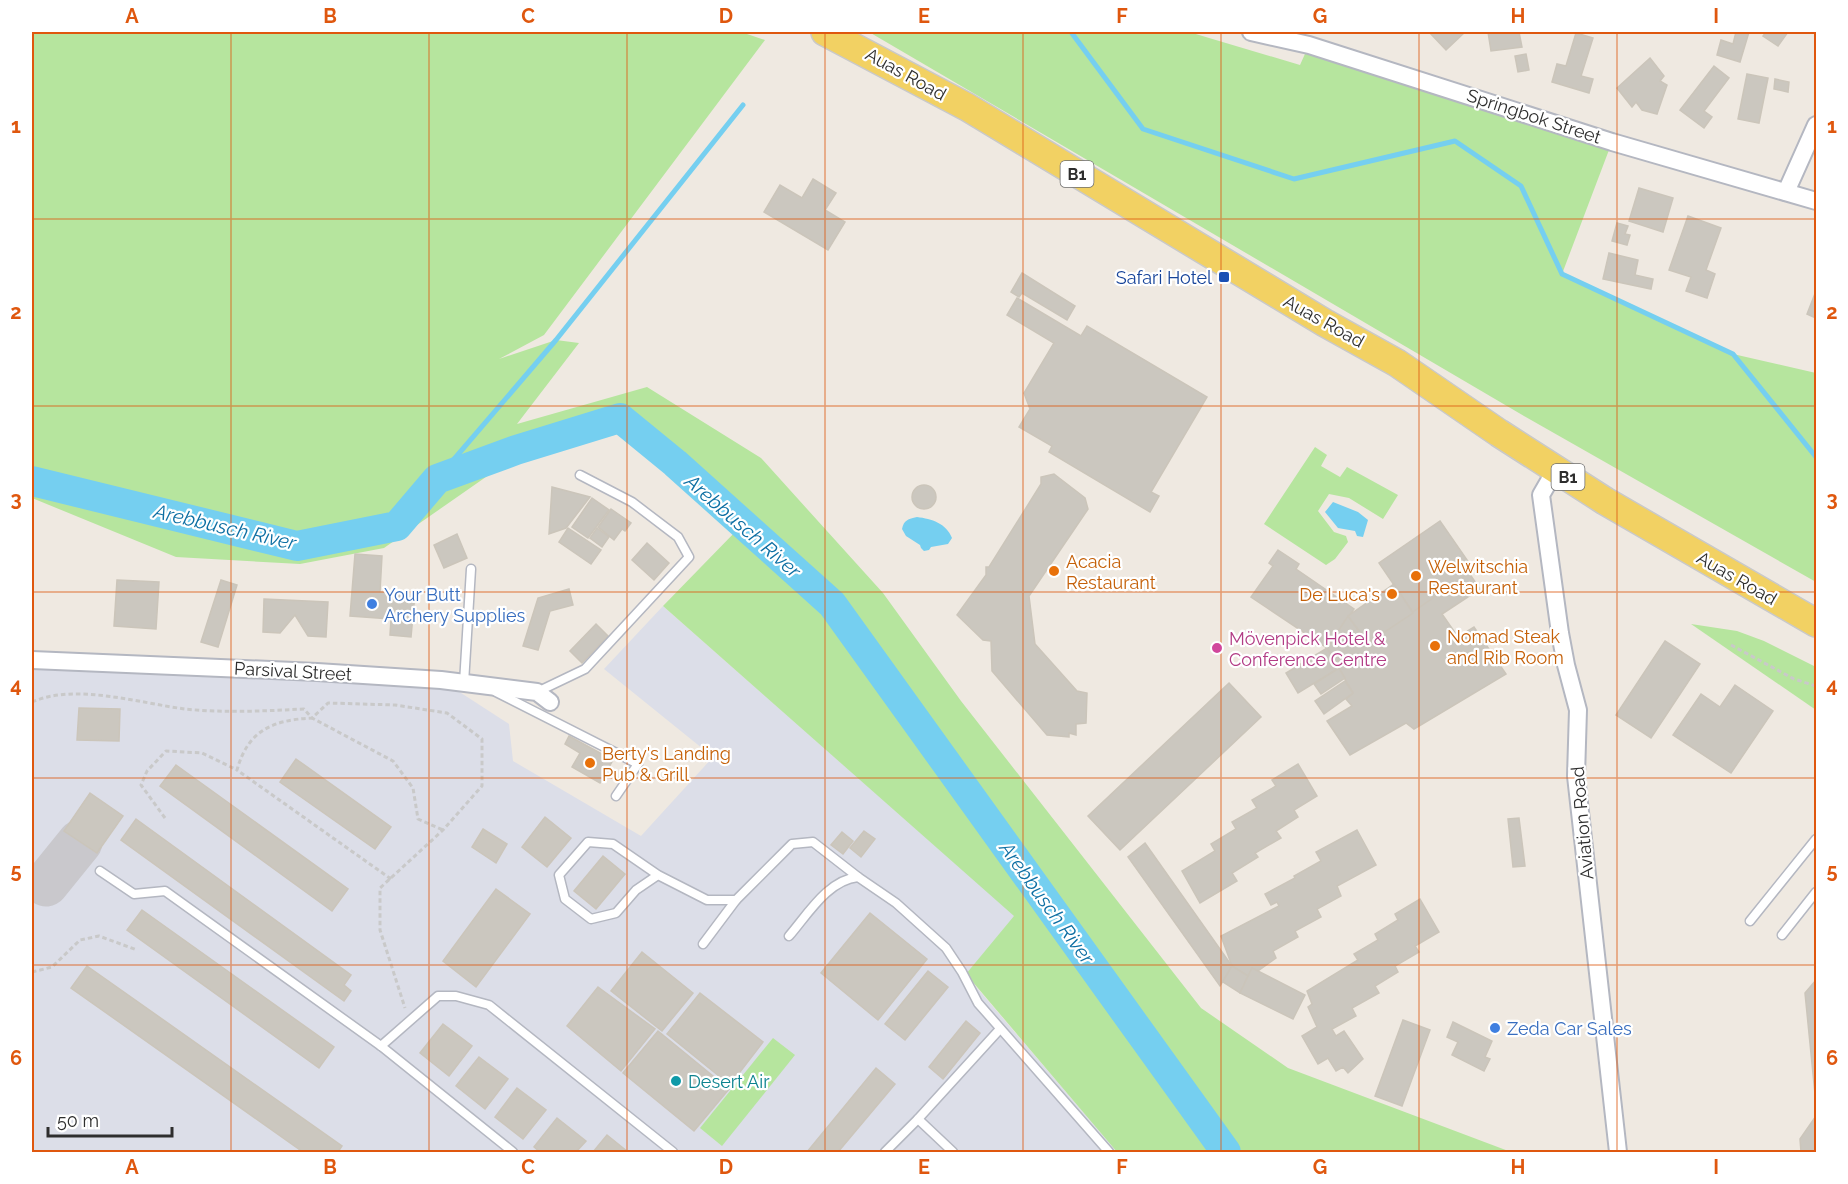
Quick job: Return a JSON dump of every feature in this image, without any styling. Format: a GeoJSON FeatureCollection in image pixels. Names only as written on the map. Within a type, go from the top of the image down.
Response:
{"type":"FeatureCollection","features":[{"type":"Feature","properties":{"kind":"main road","name":"Auas Road"},"geometry":{"type":"LineString","coordinates":[[825,32],[967,107],[1325,323],[1397,363],[1499,433],[1652,529],[1816,623]]}},
{"type":"Feature","properties":{"kind":"street","name":"Springbok Street"},"geometry":{"type":"LineString","coordinates":[[1251,32],[1311,38],[1612,142],[1816,201]]}},
{"type":"Feature","properties":{"kind":"street"},"geometry":{"type":"LineString","coordinates":[[1786,192],[1816,125]]}},
{"type":"Feature","properties":{"kind":"street","name":"Aviation Road"},"geometry":{"type":"LineString","coordinates":[[1556,469],[1541,495],[1560,633],[1578,710],[1576,776],[1618,1152]]}},
{"type":"Feature","properties":{"kind":"street","name":"Parsival Street"},"geometry":{"type":"LineString","coordinates":[[32,660],[317,672],[441,680],[543,697]]}},
{"type":"Feature","properties":{"kind":"lane"},"geometry":{"type":"LineString","coordinates":[[543,697],[585,669],[689,557],[678,537],[632,502],[580,475]]}},
{"type":"Feature","properties":{"kind":"lane"},"geometry":{"type":"LineString","coordinates":[[464,683],[471,568]]}},
{"type":"Feature","properties":{"kind":"lane"},"geometry":{"type":"LineString","coordinates":[[485,687],[638,764],[616,796]]}},
{"type":"Feature","properties":{"kind":"lane"},"geometry":{"type":"LineString","coordinates":[[1750,921],[1816,839]]}},
{"type":"Feature","properties":{"kind":"lane"},"geometry":{"type":"LineString","coordinates":[[658,875],[636,890],[616,913],[591,919],[565,899],[558,875],[588,842],[613,844],[658,875],[707,900],[736,900]]}},
{"type":"Feature","properties":{"kind":"lane"},"geometry":{"type":"LineString","coordinates":[[703,944],[736,900],[792,844],[813,842],[896,903],[946,948],[978,1003],[1109,1152]]}},
{"type":"Feature","properties":{"kind":"lane"},"geometry":{"type":"LineString","coordinates":[[100,871],[134,894],[165,891],[381,1046],[513,1152]]}},
{"type":"Feature","properties":{"kind":"lane"},"geometry":{"type":"LineString","coordinates":[[789,936],[827,891],[845,878],[858,877]]}},
{"type":"Feature","properties":{"kind":"lane"},"geometry":{"type":"LineString","coordinates":[[1782,935],[1816,892]]}},
{"type":"Feature","properties":{"kind":"lane"},"geometry":{"type":"LineString","coordinates":[[381,1046],[438,996],[456,996],[489,1005],[673,1152]]}},
{"type":"Feature","properties":{"kind":"lane"},"geometry":{"type":"LineString","coordinates":[[885,1152],[1000,1029]]}},
{"type":"Feature","properties":{"kind":"lane"},"geometry":{"type":"LineString","coordinates":[[918,1119],[953,1152]]}},
{"type":"Feature","properties":{"kind":"path"},"geometry":{"type":"LineString","coordinates":[[1731,645],[1794,679],[1816,686]]}},
{"type":"Feature","properties":{"kind":"path"},"geometry":{"type":"LineString","coordinates":[[32,702],[80,693],[187,709],[259,712],[304,709],[312,718],[393,761],[413,788],[418,819],[443,830]]}},
{"type":"Feature","properties":{"kind":"path"},"geometry":{"type":"LineString","coordinates":[[237,770],[241,754],[261,730],[289,719],[312,718],[328,703],[395,705],[447,713],[482,739],[482,786],[443,830],[380,888],[380,930],[409,1021]]}},
{"type":"Feature","properties":{"kind":"path"},"geometry":{"type":"LineString","coordinates":[[165,818],[141,785],[147,771],[166,751],[202,753],[237,770],[391,879]]}},
{"type":"Feature","properties":{"kind":"path"},"geometry":{"type":"LineString","coordinates":[[32,972],[52,967],[80,940],[99,936],[137,950]]}},
{"type":"Feature","properties":{"kind":"shaded area"},"geometry":{"type":"Polygon","coordinates":[[[663,606],[1015,916],[966,975],[1117,1152],[32,1152],[32,660],[441,680],[509,724],[513,761],[641,836],[713,757],[604,669],[663,606]]]}},
{"type":"Feature","properties":{"kind":"green space"},"geometry":{"type":"Polygon","coordinates":[[[32,32],[741,32],[765,40],[544,335],[499,359],[556,340],[579,343],[517,424],[647,387],[761,458],[883,593],[961,701],[1201,1008],[1288,1068],[1511,1152],[1117,1152],[966,974],[1014,916],[663,606],[737,530],[622,425],[556,442],[506,463],[384,548],[300,564],[176,557],[32,498],[32,32]]]}},
{"type":"Feature","properties":{"kind":"green space"},"geometry":{"type":"Polygon","coordinates":[[[869,32],[1189,32],[1300,65],[1309,45],[1612,142],[1562,274],[1733,354],[1816,373],[1816,582],[1524,416],[869,32]]]}},
{"type":"Feature","properties":{"kind":"green space"},"geometry":{"type":"Polygon","coordinates":[[[1315,447],[1327,455],[1321,466],[1340,477],[1347,467],[1398,495],[1383,519],[1349,498],[1329,494],[1318,511],[1334,532],[1346,536],[1348,542],[1335,559],[1326,565],[1264,524],[1315,447]]]}},
{"type":"Feature","properties":{"kind":"green space"},"geometry":{"type":"Polygon","coordinates":[[[1691,624],[1737,631],[1764,641],[1816,667],[1816,710],[1691,624]]]}},
{"type":"Feature","properties":{"kind":"green space"},"geometry":{"type":"Polygon","coordinates":[[[773,1038],[795,1055],[722,1146],[700,1128],[773,1038]]]}},
{"type":"Feature","properties":{"kind":"water"},"geometry":{"type":"Polygon","coordinates":[[[1333,502],[1358,512],[1368,520],[1363,537],[1357,536],[1355,531],[1338,528],[1325,512],[1333,502]]]}},
{"type":"Feature","properties":{"kind":"water"},"geometry":{"type":"Polygon","coordinates":[[[917,517],[942,525],[952,538],[948,544],[931,547],[924,551],[920,545],[906,536],[902,529],[905,522],[917,517]]]}},
{"type":"Feature","properties":{"kind":"building"},"geometry":{"type":"Polygon","coordinates":[[[1431,32],[1465,32],[1446,50],[1431,32]]]}},
{"type":"Feature","properties":{"kind":"building"},"geometry":{"type":"Polygon","coordinates":[[[1488,32],[1519,32],[1522,47],[1491,51],[1488,32]]]}},
{"type":"Feature","properties":{"kind":"building"},"geometry":{"type":"Polygon","coordinates":[[[1736,32],[1749,32],[1740,62],[1717,55],[1721,40],[1733,44],[1736,32]]]}},
{"type":"Feature","properties":{"kind":"building"},"geometry":{"type":"Polygon","coordinates":[[[1766,32],[1788,32],[1778,46],[1763,36],[1766,32]]]}},
{"type":"Feature","properties":{"kind":"building"},"geometry":{"type":"Polygon","coordinates":[[[1576,33],[1593,38],[1581,76],[1593,79],[1589,93],[1552,82],[1557,64],[1566,66],[1576,33]]]}},
{"type":"Feature","properties":{"kind":"building"},"geometry":{"type":"Polygon","coordinates":[[[1526,54],[1529,70],[1518,72],[1515,56],[1526,54]]]}},
{"type":"Feature","properties":{"kind":"building"},"geometry":{"type":"Polygon","coordinates":[[[1650,58],[1664,76],[1660,81],[1667,85],[1657,114],[1642,110],[1636,102],[1632,107],[1617,88],[1650,58]]]}},
{"type":"Feature","properties":{"kind":"building"},"geometry":{"type":"Polygon","coordinates":[[[1714,66],[1729,78],[1704,111],[1712,117],[1704,128],[1680,110],[1714,66]]]}},
{"type":"Feature","properties":{"kind":"building"},"geometry":{"type":"Polygon","coordinates":[[[1747,74],[1768,78],[1759,123],[1738,119],[1747,74]]]}},
{"type":"Feature","properties":{"kind":"building"},"geometry":{"type":"Polygon","coordinates":[[[1775,79],[1789,82],[1788,92],[1774,89],[1775,79]]]}},
{"type":"Feature","properties":{"kind":"building"},"geometry":{"type":"Polygon","coordinates":[[[813,179],[836,193],[825,210],[845,222],[828,250],[764,212],[780,185],[802,198],[813,179]]]}},
{"type":"Feature","properties":{"kind":"building"},"geometry":{"type":"Polygon","coordinates":[[[1639,188],[1673,198],[1663,232],[1629,221],[1639,188]]]}},
{"type":"Feature","properties":{"kind":"building"},"geometry":{"type":"Polygon","coordinates":[[[1688,216],[1721,228],[1706,270],[1715,274],[1707,298],[1686,291],[1691,277],[1669,270],[1688,216]]]}},
{"type":"Feature","properties":{"kind":"building"},"geometry":{"type":"Polygon","coordinates":[[[1617,223],[1628,226],[1625,234],[1630,235],[1627,245],[1612,241],[1617,223]]]}},
{"type":"Feature","properties":{"kind":"building"},"geometry":{"type":"Polygon","coordinates":[[[1609,253],[1638,260],[1635,275],[1653,279],[1651,289],[1603,279],[1609,253]]]}},
{"type":"Feature","properties":{"kind":"building"},"geometry":{"type":"Polygon","coordinates":[[[1022,273],[1075,306],[1067,320],[1022,293],[1019,297],[1011,292],[1022,273]]]}},
{"type":"Feature","properties":{"kind":"building"},"geometry":{"type":"Polygon","coordinates":[[[1816,291],[1816,318],[1807,314],[1816,291]]]}},
{"type":"Feature","properties":{"kind":"building"},"geometry":{"type":"Polygon","coordinates":[[[1017,298],[1081,336],[1087,326],[1207,397],[1151,492],[1159,496],[1150,512],[1049,452],[1052,446],[1019,427],[1030,409],[1024,393],[1054,343],[1007,315],[1017,298]]]}},
{"type":"Feature","properties":{"kind":"building"},"geometry":{"type":"Polygon","coordinates":[[[1054,474],[1085,498],[1088,509],[1029,596],[1035,644],[1077,691],[1087,693],[1086,723],[1076,724],[1076,735],[1069,733],[1069,737],[1047,735],[992,671],[991,641],[983,640],[957,615],[986,575],[986,567],[989,567],[1041,484],[1041,477],[1054,474]]]}},
{"type":"Feature","properties":{"kind":"building"},"geometry":{"type":"Polygon","coordinates":[[[924,485],[933,488],[936,497],[933,506],[924,509],[915,506],[912,497],[915,488],[924,485]]]}},
{"type":"Feature","properties":{"kind":"building"},"geometry":{"type":"Polygon","coordinates":[[[552,487],[590,497],[566,528],[549,534],[552,487]]]}},
{"type":"Feature","properties":{"kind":"building"},"geometry":{"type":"Polygon","coordinates":[[[592,498],[609,510],[588,538],[572,527],[592,498]]]}},
{"type":"Feature","properties":{"kind":"building"},"geometry":{"type":"Polygon","coordinates":[[[611,509],[631,523],[625,531],[622,529],[614,540],[598,527],[611,509]]]}},
{"type":"Feature","properties":{"kind":"building"},"geometry":{"type":"Polygon","coordinates":[[[1440,521],[1474,570],[1413,613],[1379,563],[1440,521]]]}},
{"type":"Feature","properties":{"kind":"building"},"geometry":{"type":"Polygon","coordinates":[[[568,528],[601,550],[591,564],[559,542],[568,528]]]}},
{"type":"Feature","properties":{"kind":"building"},"geometry":{"type":"Polygon","coordinates":[[[597,528],[609,537],[602,547],[590,538],[597,528]]]}},
{"type":"Feature","properties":{"kind":"building"},"geometry":{"type":"Polygon","coordinates":[[[457,534],[467,558],[444,568],[434,545],[457,534]]]}},
{"type":"Feature","properties":{"kind":"building"},"geometry":{"type":"Polygon","coordinates":[[[647,543],[669,563],[654,580],[632,560],[647,543]]]}},
{"type":"Feature","properties":{"kind":"building"},"geometry":{"type":"Polygon","coordinates":[[[1278,550],[1299,564],[1296,569],[1354,609],[1327,648],[1251,597],[1273,566],[1269,563],[1278,550]]]}},
{"type":"Feature","properties":{"kind":"building"},"geometry":{"type":"Polygon","coordinates":[[[355,554],[382,556],[380,592],[415,594],[411,637],[390,635],[391,619],[350,616],[355,554]]]}},
{"type":"Feature","properties":{"kind":"building"},"geometry":{"type":"Polygon","coordinates":[[[1469,573],[1480,589],[1442,614],[1458,637],[1474,627],[1506,674],[1414,729],[1406,723],[1350,755],[1327,721],[1352,706],[1346,699],[1353,693],[1327,648],[1348,616],[1368,643],[1469,573]]]}},
{"type":"Feature","properties":{"kind":"building"},"geometry":{"type":"Polygon","coordinates":[[[117,580],[159,582],[156,629],[114,626],[117,580]]]}},
{"type":"Feature","properties":{"kind":"building"},"geometry":{"type":"Polygon","coordinates":[[[221,580],[237,585],[218,647],[201,642],[221,580]]]}},
{"type":"Feature","properties":{"kind":"building"},"geometry":{"type":"Polygon","coordinates":[[[1394,584],[1413,613],[1368,643],[1348,616],[1394,584]]]}},
{"type":"Feature","properties":{"kind":"building"},"geometry":{"type":"Polygon","coordinates":[[[569,589],[573,605],[550,611],[538,650],[523,646],[538,598],[569,589]]]}},
{"type":"Feature","properties":{"kind":"building"},"geometry":{"type":"Polygon","coordinates":[[[264,599],[328,602],[326,637],[308,636],[295,615],[280,633],[263,632],[264,599]]]}},
{"type":"Feature","properties":{"kind":"building"},"geometry":{"type":"Polygon","coordinates":[[[596,624],[608,636],[582,663],[570,651],[596,624]]]}},
{"type":"Feature","properties":{"kind":"building"},"geometry":{"type":"Polygon","coordinates":[[[1665,641],[1700,664],[1651,738],[1616,715],[1665,641]]]}},
{"type":"Feature","properties":{"kind":"building"},"geometry":{"type":"Polygon","coordinates":[[[1327,648],[1339,668],[1298,693],[1286,673],[1327,648]]]}},
{"type":"Feature","properties":{"kind":"building"},"geometry":{"type":"Polygon","coordinates":[[[1339,668],[1345,678],[1321,694],[1314,684],[1339,668]]]}},
{"type":"Feature","properties":{"kind":"building"},"geometry":{"type":"Polygon","coordinates":[[[1345,681],[1353,693],[1324,714],[1315,701],[1345,681]]]}},
{"type":"Feature","properties":{"kind":"building"},"geometry":{"type":"Polygon","coordinates":[[[1229,683],[1261,717],[1120,850],[1088,816],[1229,683]]]}},
{"type":"Feature","properties":{"kind":"building"},"geometry":{"type":"Polygon","coordinates":[[[1735,685],[1773,711],[1731,773],[1673,735],[1701,694],[1720,707],[1735,685]]]}},
{"type":"Feature","properties":{"kind":"building"},"geometry":{"type":"Polygon","coordinates":[[[79,708],[120,709],[119,741],[77,740],[79,708]]]}},
{"type":"Feature","properties":{"kind":"building"},"geometry":{"type":"Polygon","coordinates":[[[569,736],[613,760],[600,783],[572,767],[580,753],[565,744],[569,736]]]}},
{"type":"Feature","properties":{"kind":"building"},"geometry":{"type":"Polygon","coordinates":[[[296,759],[391,827],[375,849],[280,782],[296,759]]]}},
{"type":"Feature","properties":{"kind":"building"},"geometry":{"type":"Polygon","coordinates":[[[1298,764],[1317,796],[1294,810],[1298,817],[1276,831],[1281,838],[1255,853],[1258,857],[1232,873],[1237,881],[1200,903],[1182,871],[1215,851],[1211,844],[1236,829],[1232,822],[1257,808],[1252,800],[1276,786],[1272,780],[1298,764]]]}},
{"type":"Feature","properties":{"kind":"building"},"geometry":{"type":"Polygon","coordinates":[[[176,765],[348,889],[332,911],[160,786],[176,765]]]}},
{"type":"Feature","properties":{"kind":"building"},"geometry":{"type":"Polygon","coordinates":[[[90,793],[123,816],[97,853],[64,831],[90,793]]]}},
{"type":"Feature","properties":{"kind":"building"},"geometry":{"type":"Polygon","coordinates":[[[545,817],[571,838],[547,867],[522,847],[545,817]]]}},
{"type":"Feature","properties":{"kind":"building"},"geometry":{"type":"Polygon","coordinates":[[[1519,818],[1525,866],[1513,867],[1508,819],[1519,818]]]}},
{"type":"Feature","properties":{"kind":"building"},"geometry":{"type":"Polygon","coordinates":[[[136,819],[351,975],[344,985],[351,991],[344,1001],[121,840],[136,819]]]}},
{"type":"Feature","properties":{"kind":"building"},"geometry":{"type":"Polygon","coordinates":[[[483,829],[507,844],[496,863],[472,847],[483,829]]]}},
{"type":"Feature","properties":{"kind":"building"},"geometry":{"type":"Polygon","coordinates":[[[1357,830],[1376,865],[1337,886],[1341,896],[1317,909],[1321,917],[1295,931],[1298,937],[1273,951],[1276,958],[1258,971],[1252,968],[1248,976],[1232,966],[1221,936],[1279,906],[1277,902],[1271,905],[1265,894],[1321,861],[1316,852],[1357,830]]]}},
{"type":"Feature","properties":{"kind":"building"},"geometry":{"type":"Polygon","coordinates":[[[864,831],[875,839],[861,857],[850,848],[864,831]]]}},
{"type":"Feature","properties":{"kind":"building"},"geometry":{"type":"Polygon","coordinates":[[[842,832],[853,841],[843,854],[831,845],[842,832]]]}},
{"type":"Feature","properties":{"kind":"building"},"geometry":{"type":"Polygon","coordinates":[[[1145,843],[1232,966],[1220,986],[1128,857],[1145,843]]]}},
{"type":"Feature","properties":{"kind":"building"},"geometry":{"type":"Polygon","coordinates":[[[603,856],[625,874],[596,909],[574,891],[603,856]]]}},
{"type":"Feature","properties":{"kind":"building"},"geometry":{"type":"Polygon","coordinates":[[[496,889],[530,914],[476,987],[443,961],[496,889]]]}},
{"type":"Feature","properties":{"kind":"building"},"geometry":{"type":"Polygon","coordinates":[[[1420,899],[1439,932],[1415,946],[1419,952],[1395,966],[1398,972],[1375,986],[1379,993],[1352,1008],[1356,1016],[1332,1029],[1336,1036],[1344,1031],[1363,1059],[1348,1073],[1343,1067],[1336,1071],[1328,1058],[1318,1064],[1302,1036],[1317,1027],[1308,1007],[1312,1004],[1307,991],[1358,960],[1354,954],[1378,940],[1375,934],[1398,920],[1395,914],[1420,899]]]}},
{"type":"Feature","properties":{"kind":"building"},"geometry":{"type":"Polygon","coordinates":[[[142,910],[334,1047],[319,1068],[127,930],[142,910]]]}},
{"type":"Feature","properties":{"kind":"building"},"geometry":{"type":"Polygon","coordinates":[[[870,913],[927,959],[878,1020],[821,973],[870,913]]]}},
{"type":"Feature","properties":{"kind":"building"},"geometry":{"type":"Polygon","coordinates":[[[642,952],[693,993],[662,1031],[611,991],[642,952]]]}},
{"type":"Feature","properties":{"kind":"building"},"geometry":{"type":"Polygon","coordinates":[[[87,966],[342,1146],[338,1152],[303,1152],[71,988],[87,966]]]}},
{"type":"Feature","properties":{"kind":"building"},"geometry":{"type":"Polygon","coordinates":[[[1232,966],[1248,976],[1240,993],[1223,982],[1232,966]]]}},
{"type":"Feature","properties":{"kind":"building"},"geometry":{"type":"Polygon","coordinates":[[[1252,968],[1305,995],[1293,1019],[1240,993],[1252,968]]]}},
{"type":"Feature","properties":{"kind":"building"},"geometry":{"type":"Polygon","coordinates":[[[928,971],[948,987],[905,1040],[885,1024],[928,971]]]}},
{"type":"Feature","properties":{"kind":"building"},"geometry":{"type":"Polygon","coordinates":[[[1816,980],[1816,1104],[1805,993],[1816,980]]]}},
{"type":"Feature","properties":{"kind":"building"},"geometry":{"type":"Polygon","coordinates":[[[598,987],[655,1029],[621,1071],[567,1026],[598,987]]]}},
{"type":"Feature","properties":{"kind":"building"},"geometry":{"type":"Polygon","coordinates":[[[700,993],[763,1042],[730,1085],[667,1034],[700,993]]]}},
{"type":"Feature","properties":{"kind":"building"},"geometry":{"type":"Polygon","coordinates":[[[1403,1020],[1430,1030],[1402,1106],[1375,1096],[1403,1020]]]}},
{"type":"Feature","properties":{"kind":"building"},"geometry":{"type":"Polygon","coordinates":[[[966,1021],[980,1033],[943,1079],[929,1067],[966,1021]]]}},
{"type":"Feature","properties":{"kind":"building"},"geometry":{"type":"Polygon","coordinates":[[[1453,1022],[1492,1041],[1485,1057],[1490,1059],[1484,1071],[1452,1055],[1458,1042],[1447,1037],[1453,1022]]]}},
{"type":"Feature","properties":{"kind":"building"},"geometry":{"type":"Polygon","coordinates":[[[443,1024],[472,1046],[449,1076],[420,1053],[443,1024]]]}},
{"type":"Feature","properties":{"kind":"building","name":"Desert Air"},"geometry":{"type":"Polygon","coordinates":[[[658,1031],[729,1089],[694,1131],[623,1073],[658,1031]]]}},
{"type":"Feature","properties":{"kind":"building"},"geometry":{"type":"Polygon","coordinates":[[[479,1057],[508,1079],[485,1109],[456,1086],[479,1057]]]}},
{"type":"Feature","properties":{"kind":"building"},"geometry":{"type":"Polygon","coordinates":[[[876,1068],[895,1084],[838,1152],[807,1152],[876,1068]]]}},
{"type":"Feature","properties":{"kind":"building"},"geometry":{"type":"Polygon","coordinates":[[[517,1088],[546,1110],[523,1139],[495,1117],[517,1088]]]}},
{"type":"Feature","properties":{"kind":"building"},"geometry":{"type":"Polygon","coordinates":[[[1816,1116],[1816,1152],[1801,1152],[1800,1139],[1816,1116]]]}},
{"type":"Feature","properties":{"kind":"building"},"geometry":{"type":"Polygon","coordinates":[[[557,1118],[586,1141],[576,1152],[540,1152],[534,1147],[557,1118]]]}},
{"type":"Feature","properties":{"kind":"building"},"geometry":{"type":"Polygon","coordinates":[[[607,1135],[628,1152],[593,1152],[607,1135]]]}},
{"type":"Feature","properties":{"kind":"waterway"},"geometry":{"type":"LineString","coordinates":[[1071,32],[1143,129],[1294,179],[1455,141],[1521,186],[1562,274],[1733,354],[1816,457]]}},
{"type":"Feature","properties":{"kind":"waterway"},"geometry":{"type":"LineString","coordinates":[[437,479],[556,340],[743,105]]}},
{"type":"Feature","properties":{"kind":"waterway","name":"Arebbusch River"},"geometry":{"type":"LineString","coordinates":[[32,481],[297,546],[397,526],[437,479],[516,450],[620,418],[675,463],[832,604],[1226,1152]]}},
{"type":"Feature","properties":{"kind":"taxiway"},"geometry":{"type":"LineString","coordinates":[[46,884],[80,842]]}},
{"type":"Feature","properties":{"kind":"place","name":"Safari Hotel"},"geometry":{"type":"Point","coordinates":[1224,277]}},
{"type":"Feature","properties":{"kind":"place","name":"Acacia Restaurant"},"geometry":{"type":"Point","coordinates":[1054,571]}},
{"type":"Feature","properties":{"kind":"place","name":"Welwitschia Restaurant"},"geometry":{"type":"Point","coordinates":[1416,576]}},
{"type":"Feature","properties":{"kind":"place","name":"De Luca's"},"geometry":{"type":"Point","coordinates":[1392,594]}},
{"type":"Feature","properties":{"kind":"place","name":"Your Butt Archery Supplies"},"geometry":{"type":"Point","coordinates":[372,604]}},
{"type":"Feature","properties":{"kind":"place","name":"Nomad Steak and Rib Room"},"geometry":{"type":"Point","coordinates":[1435,646]}},
{"type":"Feature","properties":{"kind":"place","name":"Mövenpick Hotel & Conference Centre"},"geometry":{"type":"Point","coordinates":[1217,648]}},
{"type":"Feature","properties":{"kind":"place","name":"Berty's Landing Pub & Grill"},"geometry":{"type":"Point","coordinates":[590,763]}},
{"type":"Feature","properties":{"kind":"place","name":"Zeda Car Sales"},"geometry":{"type":"Point","coordinates":[1495,1028]}},
{"type":"Feature","properties":{"kind":"place","name":"Desert Air"},"geometry":{"type":"Point","coordinates":[676,1081]}}]}
